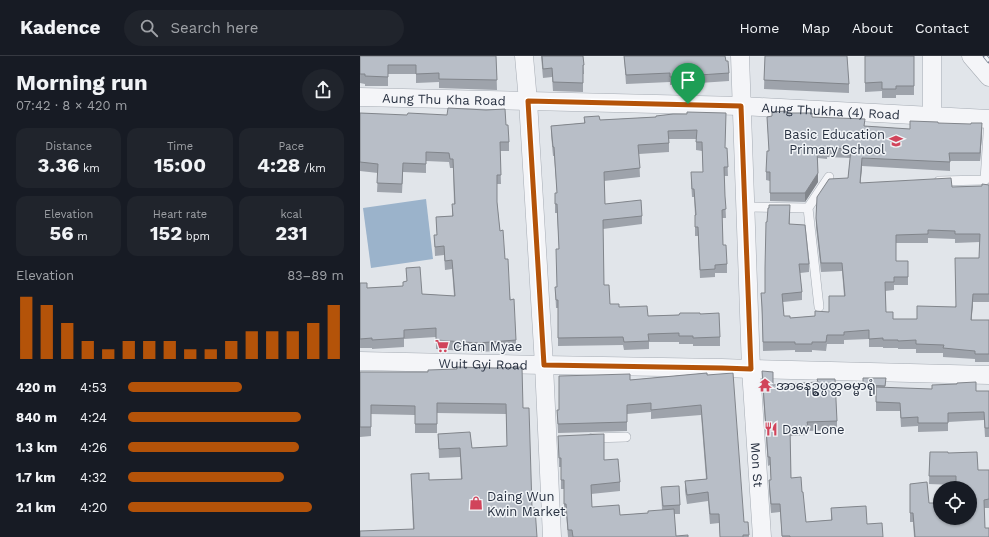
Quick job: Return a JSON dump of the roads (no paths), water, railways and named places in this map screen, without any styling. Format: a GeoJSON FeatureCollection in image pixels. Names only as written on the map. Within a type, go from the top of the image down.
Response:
{"type":"FeatureCollection","features":[{"type":"Feature","properties":{"kind":"street"},"geometry":{"type":"LineString","coordinates":[[524,56],[544,365],[552,439],[552,537]]}},
{"type":"Feature","properties":{"kind":"street","name":"Mon St"},"geometry":{"type":"LineString","coordinates":[[740,56],[751,369],[762,537]]}},
{"type":"Feature","properties":{"kind":"street"},"geometry":{"type":"LineString","coordinates":[[932,56],[932,117]]}},
{"type":"Feature","properties":{"kind":"street"},"geometry":{"type":"LineString","coordinates":[[971,56],[989,77]]}},
{"type":"Feature","properties":{"kind":"street","name":"Aung Thu Kha Road"},"geometry":{"type":"LineString","coordinates":[[360,97],[528,101]]}},
{"type":"Feature","properties":{"kind":"street","name":"Aung Thukha (4) Road"},"geometry":{"type":"LineString","coordinates":[[528,101],[741,106],[989,119]]}},
{"type":"Feature","properties":{"kind":"street","name":"Wuit Gyi Road"},"geometry":{"type":"LineString","coordinates":[[360,361],[989,375]]}},
{"type":"Feature","properties":{"kind":"lane"},"geometry":{"type":"LineString","coordinates":[[932,181],[985,180],[989,119]]}},
{"type":"Feature","properties":{"kind":"lane"},"geometry":{"type":"LineString","coordinates":[[818,307],[808,208],[829,177]]}},
{"type":"Feature","properties":{"kind":"lane"},"geometry":{"type":"LineString","coordinates":[[745,207],[808,208]]}},
{"type":"Feature","properties":{"kind":"lane"},"geometry":{"type":"LineString","coordinates":[[579,438],[626,437]]}},
{"type":"Feature","properties":{"kind":"water"},"geometry":{"type":"Polygon","coordinates":[[[426,199],[433,259],[371,268],[363,208],[426,199]]]}},
{"type":"Feature","properties":{"kind":"railway"},"geometry":{"type":"LineString","coordinates":[[985,56],[989,61]]}},
{"type":"Feature","properties":{"kind":"place","name":"Basic Education Primary School"},"geometry":{"type":"Point","coordinates":[896,141]}},
{"type":"Feature","properties":{"kind":"place","name":"Chan Myae"},"geometry":{"type":"Point","coordinates":[442,346]}},
{"type":"Feature","properties":{"kind":"place","name":"အာနေဥ္စပ္ပတ္တဓမ္မာရုံ"},"geometry":{"type":"Point","coordinates":[765,385]}},
{"type":"Feature","properties":{"kind":"place","name":"Daw Lone"},"geometry":{"type":"Point","coordinates":[771,429]}},
{"type":"Feature","properties":{"kind":"place","name":"Daing Wun Kwin Market"},"geometry":{"type":"Point","coordinates":[476,503]}}]}
